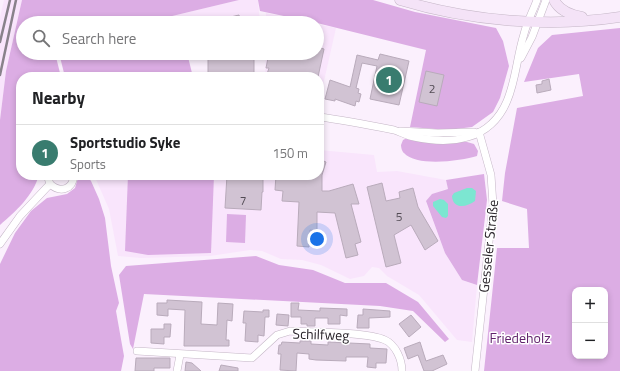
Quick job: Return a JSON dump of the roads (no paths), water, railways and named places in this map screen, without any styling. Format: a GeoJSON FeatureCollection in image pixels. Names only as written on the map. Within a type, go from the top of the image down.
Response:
{"type":"FeatureCollection","features":[{"type":"Feature","properties":{"kind":"main road"},"geometry":{"type":"LineString","coordinates":[[400,0],[480,17],[534,21],[596,20],[620,16]]}},
{"type":"Feature","properties":{"kind":"main road"},"geometry":{"type":"LineString","coordinates":[[554,0],[557,5],[572,15],[596,20]]}},
{"type":"Feature","properties":{"kind":"street"},"geometry":{"type":"LineString","coordinates":[[324,118],[396,131],[412,137],[438,140],[463,140],[479,132],[490,125],[504,108],[518,63],[532,37],[538,0]]}},
{"type":"Feature","properties":{"kind":"street"},"geometry":{"type":"LineString","coordinates":[[534,21],[546,0]]}},
{"type":"Feature","properties":{"kind":"street","name":"Gesseler Straße"},"geometry":{"type":"LineString","coordinates":[[475,371],[493,205],[491,174],[479,132]]}},
{"type":"Feature","properties":{"kind":"street"},"geometry":{"type":"LineString","coordinates":[[49,180],[50,184],[56,189],[64,190],[69,187],[73,180]]}},
{"type":"Feature","properties":{"kind":"street"},"geometry":{"type":"LineString","coordinates":[[0,244],[20,216],[50,184]]}},
{"type":"Feature","properties":{"kind":"street","name":"Schilfweg"},"geometry":{"type":"LineString","coordinates":[[137,351],[180,355],[252,358],[277,335],[290,331],[372,336],[386,340],[397,352],[402,365],[402,371]]}},
{"type":"Feature","properties":{"kind":"street"},"geometry":{"type":"LineString","coordinates":[[177,371],[180,355]]}},
{"type":"Feature","properties":{"kind":"railway"},"geometry":{"type":"LineString","coordinates":[[0,42],[10,0]]}},
{"type":"Feature","properties":{"kind":"railway"},"geometry":{"type":"LineString","coordinates":[[0,75],[16,0]]}},
{"type":"Feature","properties":{"kind":"place","name":"Sportstudio Syke"},"geometry":{"type":"Point","coordinates":[389,80]}},
{"type":"Feature","properties":{"kind":"park label","name":"Friedeholz"},"geometry":{"type":"Point","coordinates":[520,337]}}]}
